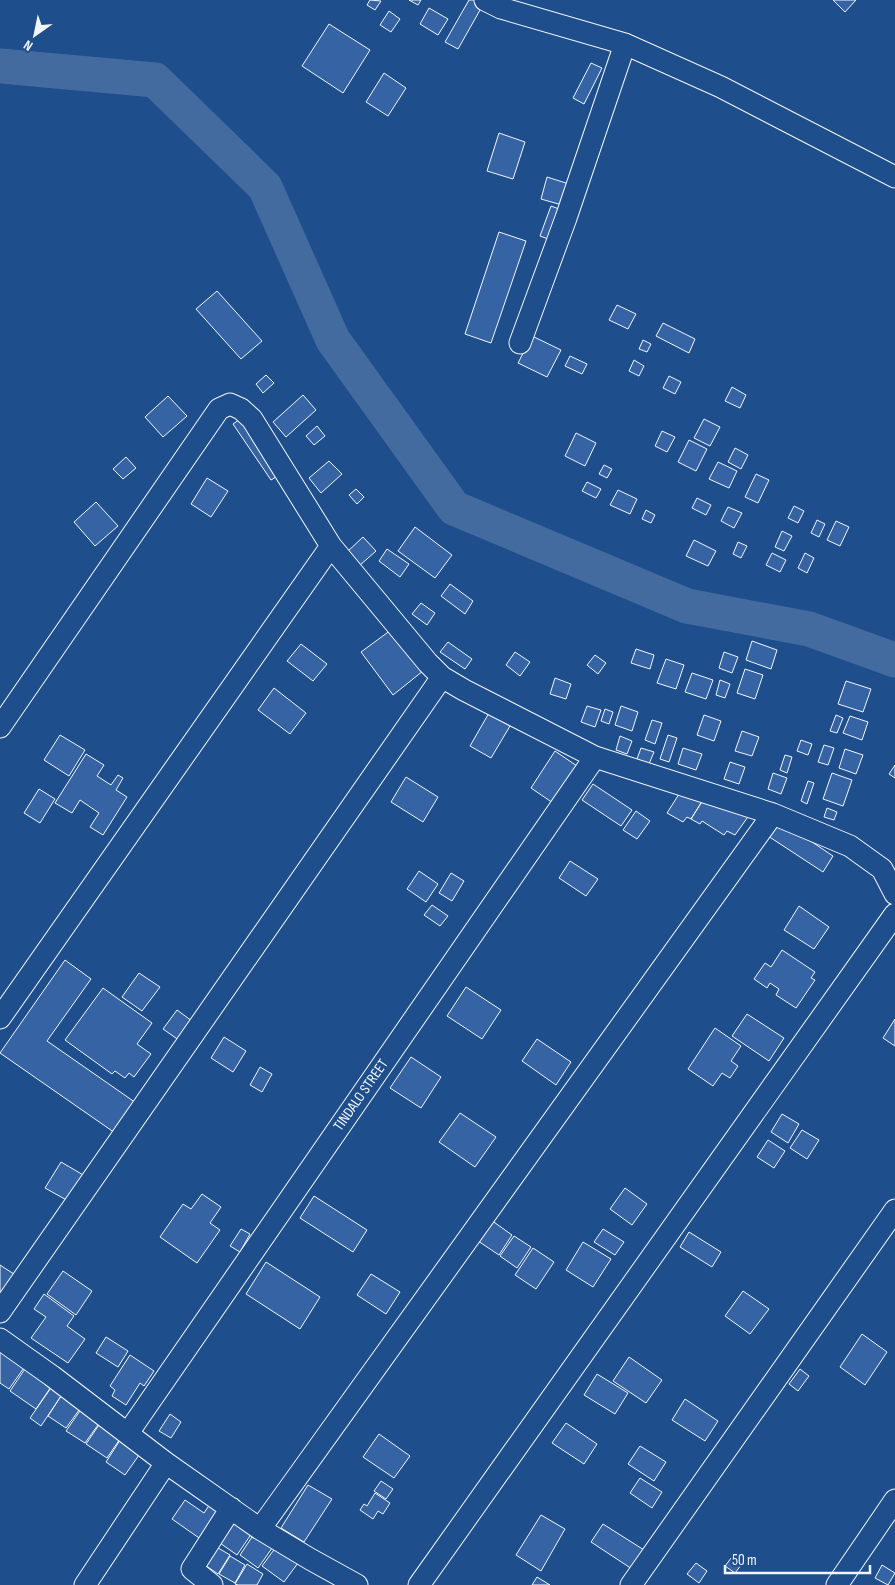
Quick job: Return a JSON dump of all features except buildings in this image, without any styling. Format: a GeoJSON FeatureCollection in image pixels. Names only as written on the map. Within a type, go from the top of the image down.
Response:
{"type":"FeatureCollection","features":[{"type":"Feature","properties":{"kind":"street"},"geometry":{"type":"LineString","coordinates":[[485,0],[511,5],[626,44],[721,87],[895,177]]}},
{"type":"Feature","properties":{"kind":"street"},"geometry":{"type":"LineString","coordinates":[[520,343],[566,218],[626,44]]}},
{"type":"Feature","properties":{"kind":"street"},"geometry":{"type":"LineString","coordinates":[[0,727],[220,409],[230,404],[241,409],[252,419],[331,546],[428,664],[442,678],[595,757],[773,814],[850,846],[882,869],[895,894]]}},
{"type":"Feature","properties":{"kind":"street"},"geometry":{"type":"LineString","coordinates":[[0,1018],[331,546]]}},
{"type":"Feature","properties":{"kind":"street"},"geometry":{"type":"LineString","coordinates":[[0,1312],[442,678]]}},
{"type":"Feature","properties":{"kind":"street","name":"TINDALO STREET"},"geometry":{"type":"LineString","coordinates":[[128,1433],[595,757]]}},
{"type":"Feature","properties":{"kind":"street"},"geometry":{"type":"LineString","coordinates":[[260,1529],[773,814]]}},
{"type":"Feature","properties":{"kind":"street"},"geometry":{"type":"LineString","coordinates":[[419,1585],[895,914]]}},
{"type":"Feature","properties":{"kind":"street"},"geometry":{"type":"LineString","coordinates":[[631,1585],[895,1210]]}},
{"type":"Feature","properties":{"kind":"street"},"geometry":{"type":"LineString","coordinates":[[0,1339],[260,1529],[310,1560],[357,1585]]}},
{"type":"Feature","properties":{"kind":"street"},"geometry":{"type":"LineString","coordinates":[[85,1585],[166,1462]]}},
{"type":"Feature","properties":{"kind":"street"},"geometry":{"type":"LineString","coordinates":[[837,1585],[895,1500]]}},
{"type":"Feature","properties":{"kind":"street"},"geometry":{"type":"LineString","coordinates":[[212,1585],[192,1569],[231,1508]]}},
{"type":"Feature","properties":{"kind":"waterway"},"geometry":{"type":"LineString","coordinates":[[0,66],[155,80],[265,187],[333,340],[454,508],[687,606],[809,629],[895,660]]}}]}
